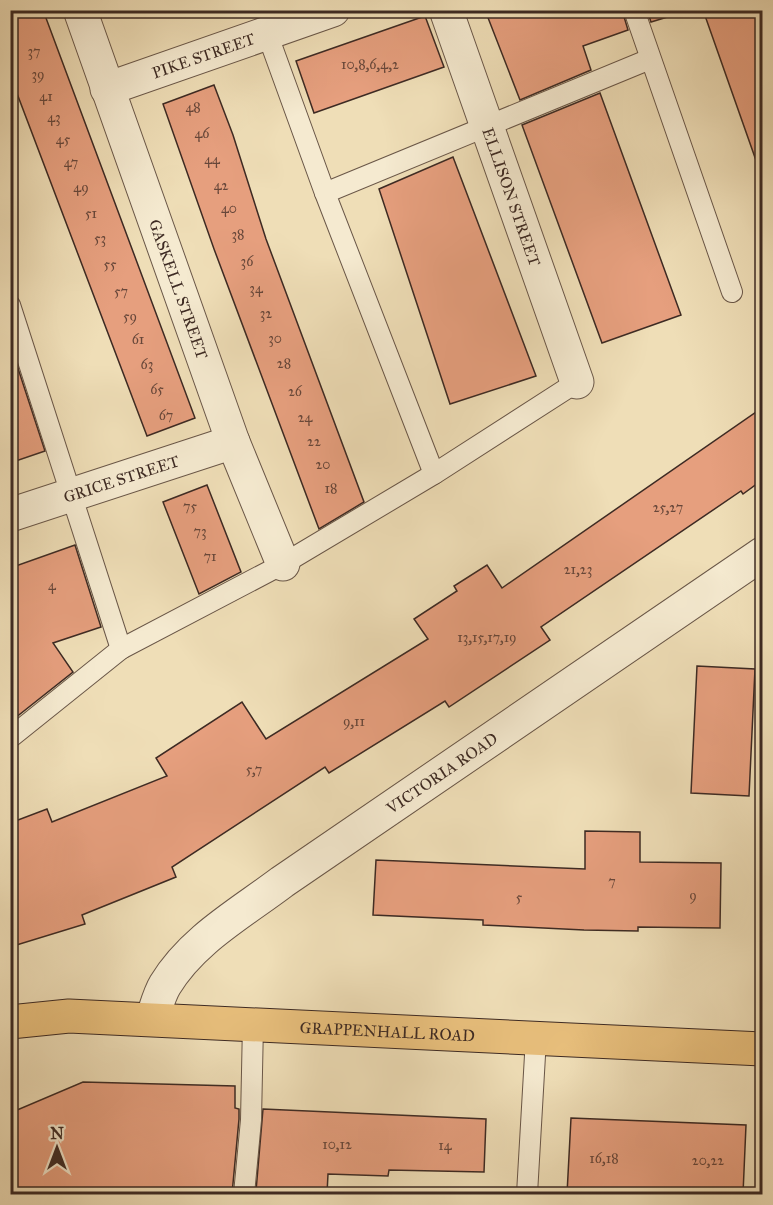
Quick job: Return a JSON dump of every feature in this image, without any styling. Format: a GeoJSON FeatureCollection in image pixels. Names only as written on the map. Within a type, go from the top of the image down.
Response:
{"type":"FeatureCollection","features":[{"type":"Feature","properties":{"kind":"main road","name":"GRAPPENHALL ROAD"},"geometry":{"type":"LineString","coordinates":[[11,1020],[69,1016],[152,1019],[762,1049]]}},
{"type":"Feature","properties":{"kind":"street","name":"GASKELL STREET"},"geometry":{"type":"LineString","coordinates":[[80,10],[233,442],[283,564]]}},
{"type":"Feature","properties":{"kind":"street","name":"PIKE STREET"},"geometry":{"type":"LineString","coordinates":[[107,89],[333,10]]}},
{"type":"Feature","properties":{"kind":"street","name":"ELLISON STREET"},"geometry":{"type":"LineString","coordinates":[[446,10],[577,382]]}},
{"type":"Feature","properties":{"kind":"street","name":"GRICE STREET"},"geometry":{"type":"LineString","coordinates":[[10,515],[233,442]]}},
{"type":"Feature","properties":{"kind":"street","name":"VICTORIA ROAD"},"geometry":{"type":"LineString","coordinates":[[152,1019],[164,986],[185,956],[214,932],[282,882],[762,554]]}},
{"type":"Feature","properties":{"kind":"lane"},"geometry":{"type":"LineString","coordinates":[[634,10],[732,292]]}},
{"type":"Feature","properties":{"kind":"lane"},"geometry":{"type":"LineString","coordinates":[[267,33],[325,193],[434,474]]}},
{"type":"Feature","properties":{"kind":"lane"},"geometry":{"type":"LineString","coordinates":[[325,193],[650,59]]}},
{"type":"Feature","properties":{"kind":"lane"},"geometry":{"type":"LineString","coordinates":[[10,305],[121,649]]}},
{"type":"Feature","properties":{"kind":"lane"},"geometry":{"type":"LineString","coordinates":[[10,738],[121,649],[283,564],[434,474],[577,382]]}},
{"type":"Feature","properties":{"kind":"lane"},"geometry":{"type":"LineString","coordinates":[[244,1194],[251,1120],[253,1024]]}},
{"type":"Feature","properties":{"kind":"lane"},"geometry":{"type":"LineString","coordinates":[[527,1194],[536,1038]]}},
{"type":"Feature","properties":{"kind":"building"},"geometry":{"type":"Polygon","coordinates":[[[10,10],[43,10],[195,418],[147,436],[10,75],[10,10]]]}},
{"type":"Feature","properties":{"kind":"building"},"geometry":{"type":"Polygon","coordinates":[[[485,10],[622,10],[628,30],[583,46],[591,70],[520,100],[485,10]]]}},
{"type":"Feature","properties":{"kind":"building"},"geometry":{"type":"Polygon","coordinates":[[[647,10],[670,10],[671,16],[651,22],[647,10]]]}},
{"type":"Feature","properties":{"kind":"building"},"geometry":{"type":"Polygon","coordinates":[[[703,10],[762,10],[762,165],[758,166],[703,10]]]}},
{"type":"Feature","properties":{"kind":"building"},"geometry":{"type":"Polygon","coordinates":[[[425,16],[444,67],[314,113],[296,61],[425,16]]]}},
{"type":"Feature","properties":{"kind":"building"},"geometry":{"type":"Polygon","coordinates":[[[214,85],[233,135],[266,239],[364,502],[319,529],[214,249],[163,104],[214,85]]]}},
{"type":"Feature","properties":{"kind":"building"},"geometry":{"type":"Polygon","coordinates":[[[600,93],[681,315],[602,343],[522,125],[600,93]]]}},
{"type":"Feature","properties":{"kind":"building"},"geometry":{"type":"Polygon","coordinates":[[[453,157],[536,376],[450,404],[379,189],[453,157]]]}},
{"type":"Feature","properties":{"kind":"building"},"geometry":{"type":"Polygon","coordinates":[[[12,350],[45,451],[10,463],[10,351],[12,350]]]}},
{"type":"Feature","properties":{"kind":"building"},"geometry":{"type":"Polygon","coordinates":[[[762,408],[762,480],[743,494],[741,491],[541,627],[550,640],[449,707],[445,701],[329,773],[325,767],[172,867],[176,877],[82,915],[85,924],[10,947],[10,823],[47,809],[52,822],[167,776],[156,758],[242,702],[266,739],[428,639],[414,619],[457,591],[454,586],[487,565],[502,588],[762,408]]]}},
{"type":"Feature","properties":{"kind":"building"},"geometry":{"type":"Polygon","coordinates":[[[207,485],[241,572],[199,594],[163,502],[207,485]]]}},
{"type":"Feature","properties":{"kind":"building"},"geometry":{"type":"Polygon","coordinates":[[[75,545],[101,627],[53,643],[73,672],[10,722],[10,568],[75,545]]]}},
{"type":"Feature","properties":{"kind":"building"},"geometry":{"type":"Polygon","coordinates":[[[697,666],[755,669],[749,796],[691,793],[697,666]]]}},
{"type":"Feature","properties":{"kind":"building"},"geometry":{"type":"Polygon","coordinates":[[[585,831],[640,832],[640,862],[721,863],[720,928],[638,927],[638,931],[584,930],[483,925],[483,920],[373,915],[376,860],[585,869],[585,831]]]}},
{"type":"Feature","properties":{"kind":"building"},"geometry":{"type":"Polygon","coordinates":[[[83,1082],[235,1086],[235,1108],[239,1109],[239,1119],[232,1194],[10,1194],[10,1113],[83,1082]]]}},
{"type":"Feature","properties":{"kind":"building"},"geometry":{"type":"Polygon","coordinates":[[[263,1109],[486,1119],[484,1172],[389,1170],[388,1176],[328,1174],[327,1194],[256,1191],[263,1109]]]}},
{"type":"Feature","properties":{"kind":"building"},"geometry":{"type":"Polygon","coordinates":[[[571,1118],[746,1125],[743,1194],[567,1194],[571,1118]]]}}]}
